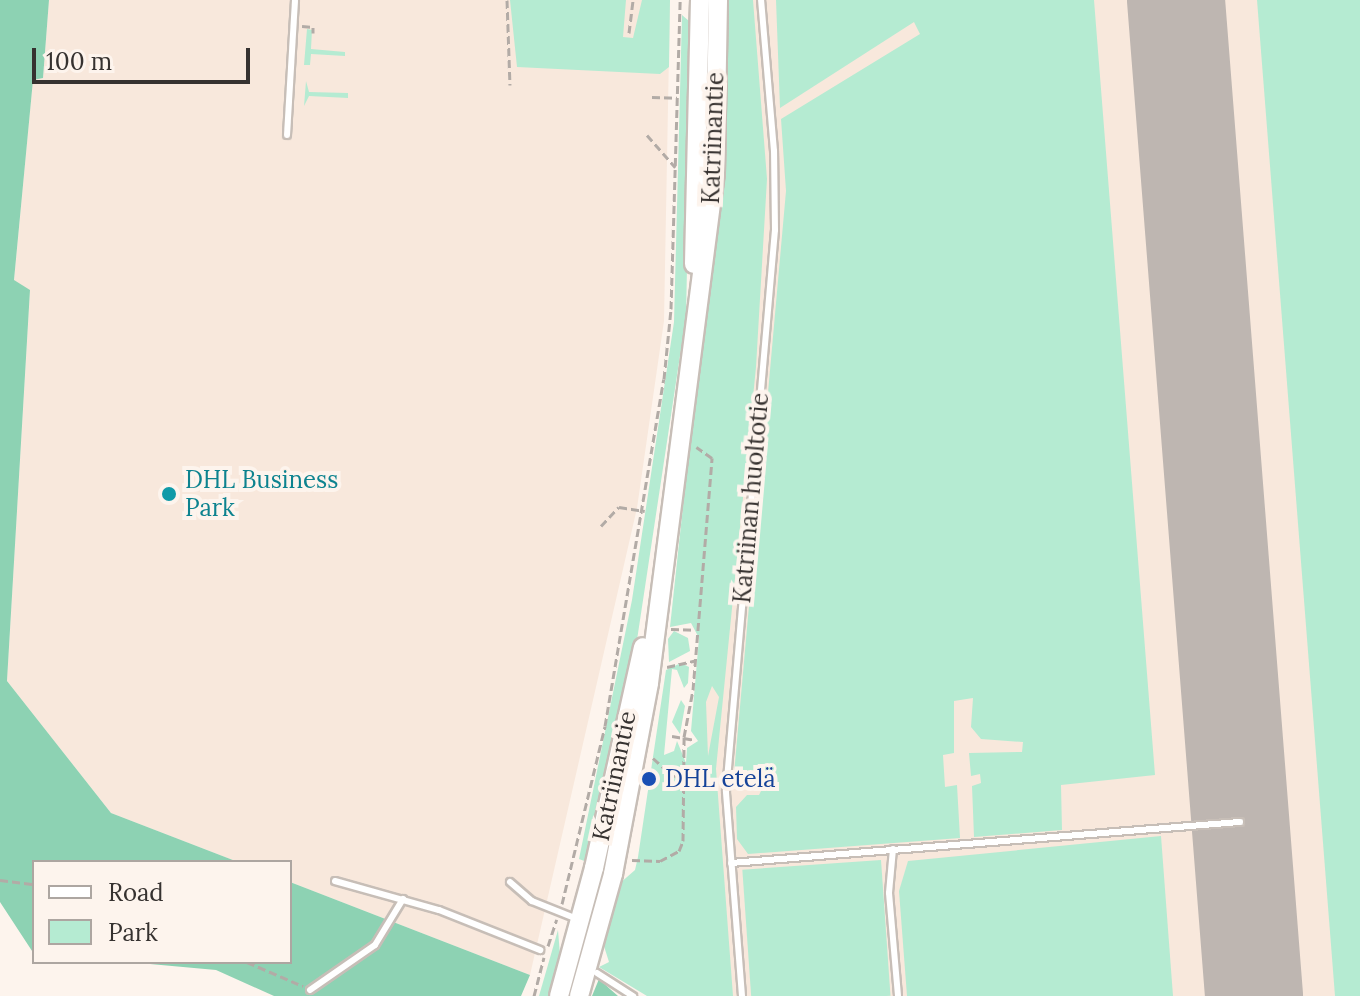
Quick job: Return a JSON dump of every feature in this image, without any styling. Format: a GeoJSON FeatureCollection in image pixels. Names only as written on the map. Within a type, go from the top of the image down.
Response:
{"type":"FeatureCollection","features":[{"type":"Feature","properties":{"kind":"main road","name":"Katriinantie"},"geometry":{"type":"LineString","coordinates":[[691,371],[700,0]]}},
{"type":"Feature","properties":{"kind":"main road","name":"Katriinantie"},"geometry":{"type":"LineString","coordinates":[[579,996],[600,925],[634,771],[691,371],[715,173],[718,0]]}},
{"type":"Feature","properties":{"kind":"main road","name":"Katriinantie"},"geometry":{"type":"LineString","coordinates":[[559,996],[580,920],[663,554]]}},
{"type":"Feature","properties":{"kind":"lane"},"geometry":{"type":"LineString","coordinates":[[287,135],[295,0]]}},
{"type":"Feature","properties":{"kind":"lane","name":"Katriinan huoltotie"},"geometry":{"type":"LineString","coordinates":[[742,996],[731,863],[727,754],[775,230],[774,151],[761,0]]}},
{"type":"Feature","properties":{"kind":"lane"},"geometry":{"type":"LineString","coordinates":[[731,863],[1240,822]]}},
{"type":"Feature","properties":{"kind":"lane"},"geometry":{"type":"LineString","coordinates":[[893,849],[889,893],[898,996]]}},
{"type":"Feature","properties":{"kind":"lane"},"geometry":{"type":"LineString","coordinates":[[335,881],[403,899],[540,950]]}},
{"type":"Feature","properties":{"kind":"lane"},"geometry":{"type":"LineString","coordinates":[[510,882],[559,914],[600,925]]}},
{"type":"Feature","properties":{"kind":"lane"},"geometry":{"type":"LineString","coordinates":[[310,990],[375,945],[403,899]]}},
{"type":"Feature","properties":{"kind":"lane"},"geometry":{"type":"LineString","coordinates":[[597,973],[633,996]]}},
{"type":"Feature","properties":{"kind":"path"},"geometry":{"type":"LineString","coordinates":[[507,0],[510,85]]}},
{"type":"Feature","properties":{"kind":"path"},"geometry":{"type":"LineString","coordinates":[[629,33],[633,0]]}},
{"type":"Feature","properties":{"kind":"path"},"geometry":{"type":"LineString","coordinates":[[559,914],[605,726],[645,511],[671,309],[680,0]]}},
{"type":"Feature","properties":{"kind":"path"},"geometry":{"type":"LineString","coordinates":[[652,97],[677,98]]}},
{"type":"Feature","properties":{"kind":"path"},"geometry":{"type":"LineString","coordinates":[[647,135],[675,167]]}},
{"type":"Feature","properties":{"kind":"path"},"geometry":{"type":"LineString","coordinates":[[632,860],[660,861],[679,851],[684,737],[712,458],[691,443]]}},
{"type":"Feature","properties":{"kind":"path"},"geometry":{"type":"LineString","coordinates":[[601,526],[619,507],[645,511]]}},
{"type":"Feature","properties":{"kind":"path"},"geometry":{"type":"LineString","coordinates":[[666,628],[695,630]]}},
{"type":"Feature","properties":{"kind":"path"},"geometry":{"type":"LineString","coordinates":[[663,669],[694,661]]}},
{"type":"Feature","properties":{"kind":"path"},"geometry":{"type":"LineString","coordinates":[[672,736],[694,740]]}},
{"type":"Feature","properties":{"kind":"path"},"geometry":{"type":"LineString","coordinates":[[653,758],[673,776],[684,774]]}},
{"type":"Feature","properties":{"kind":"path"},"geometry":{"type":"LineString","coordinates":[[0,880],[32,884]]}},
{"type":"Feature","properties":{"kind":"path"},"geometry":{"type":"LineString","coordinates":[[252,964],[310,990]]}},
{"type":"Feature","properties":{"kind":"shaded area"},"geometry":{"type":"Polygon","coordinates":[[[49,0],[670,0],[664,321],[637,508],[530,975],[292,883],[292,860],[233,860],[111,813],[7,681],[30,291],[14,281],[33,79],[43,78],[49,0]]]}},
{"type":"Feature","properties":{"kind":"shaded area"},"geometry":{"type":"Polygon","coordinates":[[[746,0],[1360,0],[1360,996],[713,996],[700,692],[746,0]]]}},
{"type":"Feature","properties":{"kind":"green space"},"geometry":{"type":"Polygon","coordinates":[[[0,0],[49,0],[43,78],[33,80],[14,280],[30,290],[7,681],[111,813],[233,860],[32,860],[32,951],[0,902],[0,0]]]}},
{"type":"Feature","properties":{"kind":"green space"},"geometry":{"type":"Polygon","coordinates":[[[510,0],[626,0],[623,37],[633,38],[642,0],[670,0],[669,67],[660,74],[517,67],[510,0]]]}},
{"type":"Feature","properties":{"kind":"green space"},"geometry":{"type":"Polygon","coordinates":[[[727,0],[753,0],[767,179],[756,367],[716,769],[733,996],[647,996],[599,967],[609,962],[603,943],[619,884],[635,870],[638,857],[666,670],[681,663],[689,667],[688,683],[684,688],[677,670],[672,669],[664,755],[674,751],[677,741],[686,763],[687,748],[698,741],[691,731],[699,638],[691,623],[670,627],[719,172],[727,0]],[[712,686],[706,702],[708,756],[719,697],[712,686]]]}},
{"type":"Feature","properties":{"kind":"green space"},"geometry":{"type":"Polygon","coordinates":[[[776,0],[1094,0],[1155,775],[1061,785],[1062,830],[974,837],[972,786],[981,783],[980,774],[971,776],[969,753],[1022,752],[1023,742],[981,739],[971,727],[973,698],[954,701],[954,753],[943,755],[945,787],[957,785],[960,838],[748,854],[737,839],[736,807],[747,795],[759,795],[764,785],[734,774],[786,191],[781,119],[920,34],[914,22],[780,108],[776,0]]]}},
{"type":"Feature","properties":{"kind":"green space"},"geometry":{"type":"Polygon","coordinates":[[[1257,0],[1360,0],[1360,996],[1335,996],[1257,0]]]}},
{"type":"Feature","properties":{"kind":"green space"},"geometry":{"type":"Polygon","coordinates":[[[682,15],[689,21],[691,77],[686,316],[637,640],[587,862],[579,859],[632,600],[674,322],[682,15]]]}},
{"type":"Feature","properties":{"kind":"green space"},"geometry":{"type":"Polygon","coordinates":[[[307,29],[312,30],[311,49],[345,52],[345,56],[311,54],[310,65],[304,65],[307,29]]]}},
{"type":"Feature","properties":{"kind":"green space"},"geometry":{"type":"Polygon","coordinates":[[[306,81],[309,92],[348,93],[348,98],[309,96],[304,106],[306,81]]]}},
{"type":"Feature","properties":{"kind":"green space"},"geometry":{"type":"Polygon","coordinates":[[[674,631],[688,638],[690,651],[669,662],[668,639],[674,631]]]}},
{"type":"Feature","properties":{"kind":"green space"},"geometry":{"type":"Polygon","coordinates":[[[681,700],[685,706],[680,734],[672,722],[681,700]]]}},
{"type":"Feature","properties":{"kind":"green space"},"geometry":{"type":"Polygon","coordinates":[[[1161,836],[1173,996],[907,996],[899,891],[908,861],[1161,836]]]}},
{"type":"Feature","properties":{"kind":"green space"},"geometry":{"type":"Polygon","coordinates":[[[881,860],[890,996],[751,996],[742,870],[881,860]]]}},
{"type":"Feature","properties":{"kind":"green space"},"geometry":{"type":"Polygon","coordinates":[[[292,883],[530,975],[521,996],[274,996],[216,970],[150,964],[292,964],[292,883]]]}},
{"type":"Feature","properties":{"kind":"green space"},"geometry":{"type":"Polygon","coordinates":[[[558,930],[560,955],[553,996],[539,996],[558,930]]]}},
{"type":"Feature","properties":{"kind":"green space"},"geometry":{"type":"Polygon","coordinates":[[[599,979],[610,989],[618,996],[592,996],[599,979]]]}},
{"type":"Feature","properties":{"kind":"taxiway"},"geometry":{"type":"LineString","coordinates":[[1248,918],[1269,996]]}},
{"type":"Feature","properties":{"kind":"runway"},"geometry":{"type":"LineString","coordinates":[[1176,0],[1254,996]]}},
{"type":"Feature","properties":{"kind":"place","name":"DHL Business Park"},"geometry":{"type":"Point","coordinates":[169,494]}},
{"type":"Feature","properties":{"kind":"place","name":"DHL etelä"},"geometry":{"type":"Point","coordinates":[649,779]}}]}
